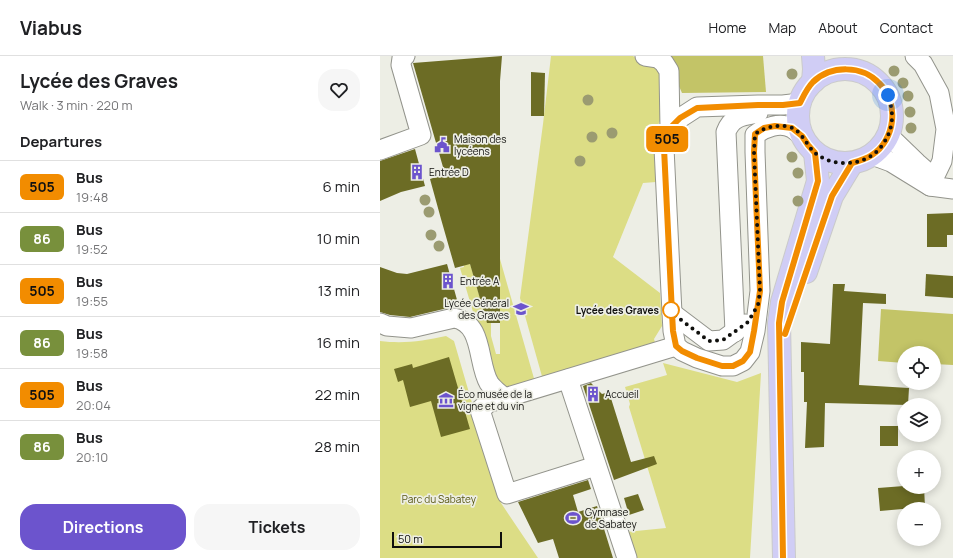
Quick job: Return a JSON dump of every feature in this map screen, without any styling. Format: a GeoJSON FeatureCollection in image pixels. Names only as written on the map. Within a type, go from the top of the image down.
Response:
{"type":"FeatureCollection","features":[{"type":"Feature","properties":{"kind":"main road"},"geometry":{"type":"LineString","coordinates":[[813,56],[813,82]]}},
{"type":"Feature","properties":{"kind":"main road"},"geometry":{"type":"LineString","coordinates":[[848,63],[869,75],[880,84],[888,95],[892,108],[892,122],[889,136],[882,146],[872,155],[863,160],[852,163],[839,163],[827,160],[815,153],[808,145],[802,136],[798,114],[800,103],[805,92],[813,82],[826,74],[840,69],[848,63]]}},
{"type":"Feature","properties":{"kind":"main road"},"geometry":{"type":"LineString","coordinates":[[784,558],[781,347],[779,323],[782,302],[818,181],[815,153]]}},
{"type":"Feature","properties":{"kind":"main road"},"geometry":{"type":"LineString","coordinates":[[781,347],[832,196],[852,163]]}},
{"type":"Feature","properties":{"kind":"street"},"geometry":{"type":"LineString","coordinates":[[380,150],[421,135],[401,65],[402,58],[405,56]]}},
{"type":"Feature","properties":{"kind":"street"},"geometry":{"type":"LineString","coordinates":[[645,56],[658,58],[664,62],[669,71],[670,128],[664,148],[673,331],[676,346],[682,351],[697,358],[722,366],[733,366],[743,361],[750,352],[760,291],[754,152],[755,134],[764,128],[784,126],[792,128],[802,136]]}},
{"type":"Feature","properties":{"kind":"street"},"geometry":{"type":"LineString","coordinates":[[915,56],[923,64],[939,93],[946,129],[942,162],[931,182]]}},
{"type":"Feature","properties":{"kind":"street"},"geometry":{"type":"LineString","coordinates":[[735,332],[726,132],[729,123],[737,117],[766,109],[800,103]]}},
{"type":"Feature","properties":{"kind":"street"},"geometry":{"type":"LineString","coordinates":[[670,128],[680,118],[697,108],[758,105],[766,109]]}},
{"type":"Feature","properties":{"kind":"street"},"geometry":{"type":"LineString","coordinates":[[889,136],[917,164],[931,182]]}},
{"type":"Feature","properties":{"kind":"street"},"geometry":{"type":"LineString","coordinates":[[872,155],[891,162],[931,182],[952,189]]}},
{"type":"Feature","properties":{"kind":"street"},"geometry":{"type":"LineString","coordinates":[[672,313],[709,341],[723,340],[748,322],[758,305]]}},
{"type":"Feature","properties":{"kind":"street"},"geometry":{"type":"LineString","coordinates":[[380,324],[411,328],[454,318],[461,319],[466,322],[475,334],[488,381],[504,398]]}},
{"type":"Feature","properties":{"kind":"street"},"geometry":{"type":"LineString","coordinates":[[596,466],[507,494],[480,410],[488,403],[676,346]]}},
{"type":"Feature","properties":{"kind":"street"},"geometry":{"type":"LineString","coordinates":[[568,379],[627,558]]}},
{"type":"Feature","properties":{"kind":"green space"},"geometry":{"type":"Polygon","coordinates":[[[551,56],[633,56],[643,63],[658,66],[663,78],[661,119],[653,135],[656,182],[643,183],[613,257],[660,293],[662,326],[654,339],[656,346],[543,380],[520,298],[551,56]]]}},
{"type":"Feature","properties":{"kind":"green space"},"geometry":{"type":"Polygon","coordinates":[[[500,259],[535,382],[505,391],[492,376],[460,268],[464,267],[463,262],[469,260],[487,322],[491,323],[491,336],[496,354],[500,354],[500,259]]]}},
{"type":"Feature","properties":{"kind":"green space","name":"Parc du Sabatey"},"geometry":{"type":"Polygon","coordinates":[[[446,336],[454,341],[501,503],[538,558],[380,558],[380,341],[413,342],[446,336]]]}},
{"type":"Feature","properties":{"kind":"green space"},"geometry":{"type":"Polygon","coordinates":[[[663,363],[737,382],[761,373],[750,558],[634,558],[626,532],[666,528],[629,407],[630,404],[625,387],[667,375],[663,363]]]}},
{"type":"Feature","properties":{"kind":"shaded area"},"geometry":{"type":"Polygon","coordinates":[[[668,56],[763,56],[766,92],[682,93],[668,56]]]}},
{"type":"Feature","properties":{"kind":"shaded area"},"geometry":{"type":"Polygon","coordinates":[[[881,309],[953,314],[953,365],[941,364],[941,346],[897,346],[897,362],[878,361],[881,309]]]}},
{"type":"Feature","properties":{"kind":"building"},"geometry":{"type":"Polygon","coordinates":[[[502,56],[500,81],[500,323],[487,323],[470,264],[455,268],[441,219],[430,179],[445,174],[413,63],[502,56]]]}},
{"type":"Feature","properties":{"kind":"building"},"geometry":{"type":"Polygon","coordinates":[[[531,72],[545,73],[544,116],[531,116],[531,72]]]}},
{"type":"Feature","properties":{"kind":"building"},"geometry":{"type":"Polygon","coordinates":[[[415,149],[425,186],[401,192],[380,201],[380,161],[415,149]]]}},
{"type":"Feature","properties":{"kind":"building"},"geometry":{"type":"Polygon","coordinates":[[[953,213],[953,235],[947,235],[947,247],[927,247],[927,214],[953,213]]]}},
{"type":"Feature","properties":{"kind":"building"},"geometry":{"type":"Polygon","coordinates":[[[447,264],[459,307],[452,307],[410,317],[390,315],[380,312],[380,267],[397,273],[407,274],[447,264]]]}},
{"type":"Feature","properties":{"kind":"building"},"geometry":{"type":"Polygon","coordinates":[[[926,274],[953,276],[953,298],[925,296],[926,274]]]}},
{"type":"Feature","properties":{"kind":"building"},"geometry":{"type":"Polygon","coordinates":[[[833,284],[845,284],[844,291],[886,294],[886,304],[863,303],[859,385],[897,387],[897,390],[909,390],[908,398],[897,398],[897,405],[825,403],[824,447],[805,448],[807,402],[804,402],[804,372],[801,372],[801,342],[830,344],[833,284]]]}},
{"type":"Feature","properties":{"kind":"building","name":"Éco musée de la vigne et du vin"},"geometry":{"type":"Polygon","coordinates":[[[449,357],[470,429],[441,437],[431,401],[410,407],[403,380],[398,382],[394,369],[412,364],[413,368],[449,357]]]}},
{"type":"Feature","properties":{"kind":"building"},"geometry":{"type":"Polygon","coordinates":[[[591,383],[602,394],[609,392],[631,462],[654,456],[657,464],[614,480],[583,386],[591,383]]]}},
{"type":"Feature","properties":{"kind":"building"},"geometry":{"type":"Polygon","coordinates":[[[880,426],[897,426],[898,446],[880,446],[880,426]]]}},
{"type":"Feature","properties":{"kind":"building","name":"Gymnase de Sabatey"},"geometry":{"type":"Polygon","coordinates":[[[588,480],[591,489],[573,495],[578,512],[597,506],[613,558],[559,558],[553,539],[538,543],[518,502],[588,480]]]}},
{"type":"Feature","properties":{"kind":"building"},"geometry":{"type":"Polygon","coordinates":[[[897,487],[897,494],[924,494],[925,502],[897,502],[897,509],[880,511],[878,488],[897,487]]]}},
{"type":"Feature","properties":{"kind":"building"},"geometry":{"type":"Polygon","coordinates":[[[638,494],[644,510],[629,515],[624,498],[638,494]]]}},
{"type":"Feature","properties":{"kind":"bus line","name":"505"},"geometry":{"type":"LineString","coordinates":[[783,558],[780,372],[781,347],[779,323],[782,302],[818,181],[815,153],[802,136],[792,128],[775,126],[764,128],[755,134],[754,152],[760,291],[750,352],[743,361],[733,366],[722,366],[697,358],[682,351],[676,346],[673,331],[664,148],[670,128],[689,111],[697,108],[800,103],[805,92],[813,82],[826,74],[840,69],[856,70],[869,75],[880,84],[888,95],[892,108],[892,122],[889,136],[882,146],[872,155],[863,160],[852,163],[832,196],[785,334]]}},
{"type":"Feature","properties":{"kind":"place","name":"Maison des lycéens"},"geometry":{"type":"Point","coordinates":[442,145]}},
{"type":"Feature","properties":{"kind":"place","name":"Entrée D"},"geometry":{"type":"Point","coordinates":[417,172]}},
{"type":"Feature","properties":{"kind":"place","name":"Entrée A"},"geometry":{"type":"Point","coordinates":[448,281]}},
{"type":"Feature","properties":{"kind":"place","name":"Lycée Général des Graves"},"geometry":{"type":"Point","coordinates":[521,309]}},
{"type":"Feature","properties":{"kind":"place","name":"Lycée des Graves"},"geometry":{"type":"Point","coordinates":[671,310]}},
{"type":"Feature","properties":{"kind":"place","name":"Accueil"},"geometry":{"type":"Point","coordinates":[593,394]}},
{"type":"Feature","properties":{"kind":"place","name":"Éco musée de la vigne et du vin"},"geometry":{"type":"Point","coordinates":[446,400]}},
{"type":"Feature","properties":{"kind":"place","name":"Gymnase de Sabatey"},"geometry":{"type":"Point","coordinates":[573,518]}},
{"type":"Feature","properties":{"kind":"route"},"geometry":{"type":"LineString","coordinates":[[671,310],[672,313],[709,341],[723,340],[735,332],[748,322],[758,305],[760,291],[754,152],[755,134],[764,128],[784,126],[792,128],[802,136],[815,153],[827,160],[839,163],[852,163],[863,160],[872,155],[882,146],[889,136],[892,122],[892,108],[888,95]]}}]}
